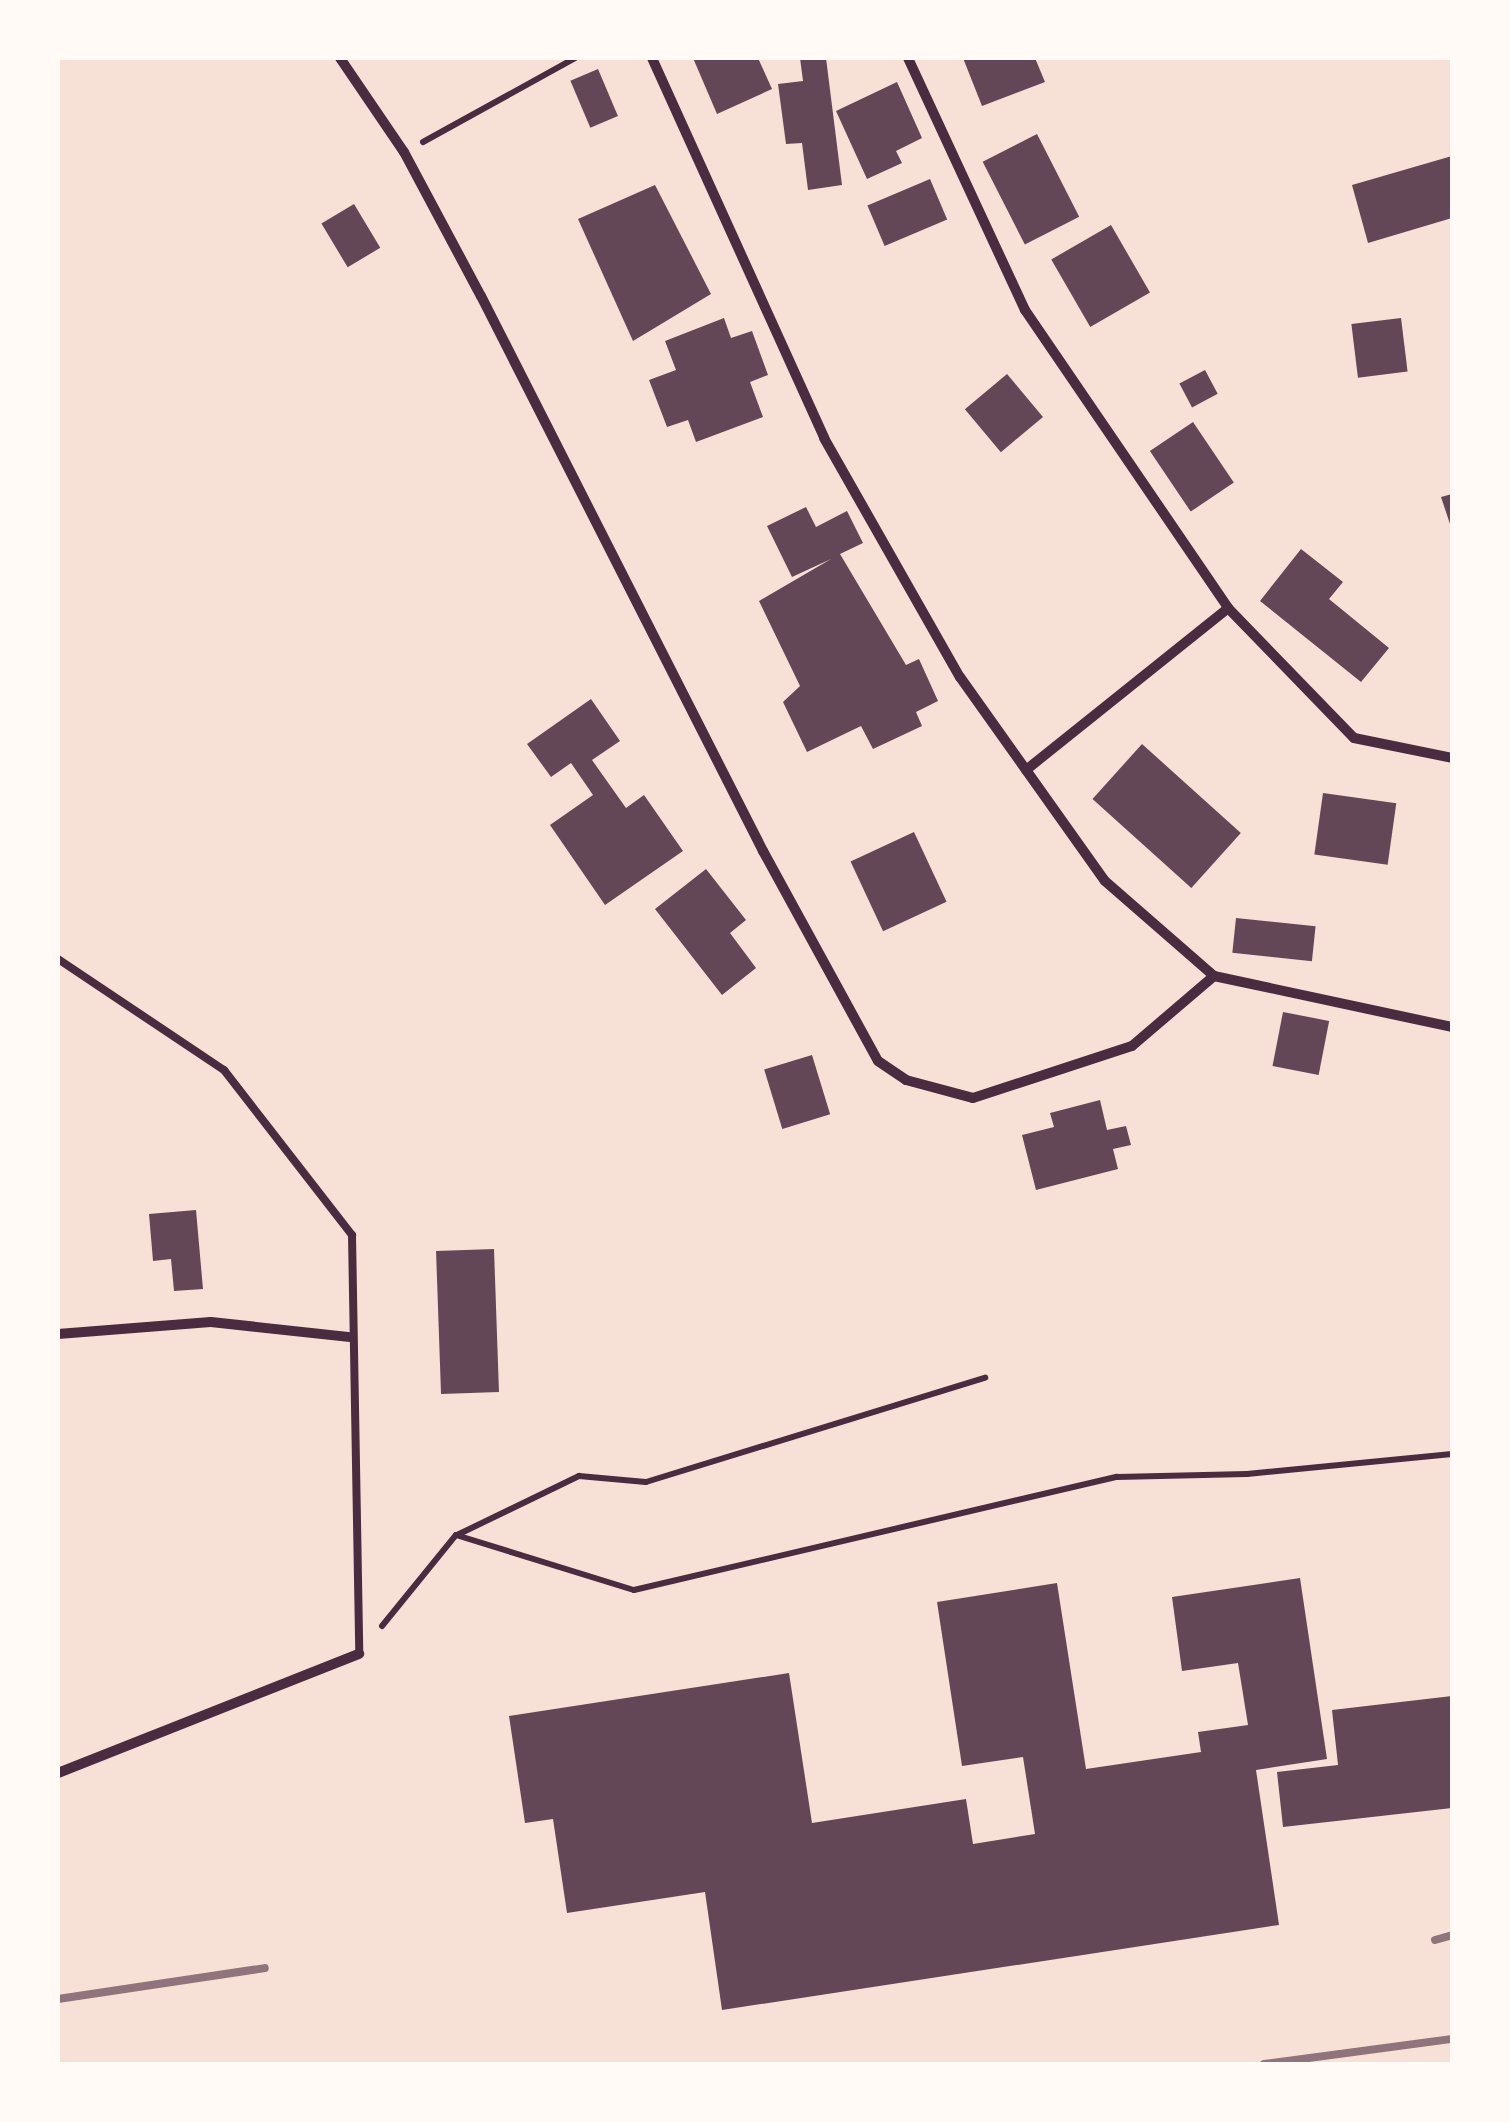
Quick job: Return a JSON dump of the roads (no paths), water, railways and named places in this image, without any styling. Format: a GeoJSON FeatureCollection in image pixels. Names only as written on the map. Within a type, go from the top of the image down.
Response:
{"type":"FeatureCollection","features":[{"type":"Feature","properties":{"kind":"street"},"geometry":{"type":"LineString","coordinates":[[340,58],[404,152],[849,1016],[878,1060],[906,1080],[973,1098],[1132,1046],[1214,976]]}},
{"type":"Feature","properties":{"kind":"street"},"geometry":{"type":"LineString","coordinates":[[652,58],[824,438],[960,678],[1105,881],[1214,976],[1452,1027]]}},
{"type":"Feature","properties":{"kind":"street"},"geometry":{"type":"LineString","coordinates":[[908,58],[1026,310],[1228,608],[1354,738],[1452,758]]}},
{"type":"Feature","properties":{"kind":"street"},"geometry":{"type":"LineString","coordinates":[[1026,770],[1228,608]]}},
{"type":"Feature","properties":{"kind":"street"},"geometry":{"type":"LineString","coordinates":[[58,1334],[210,1322],[350,1336]]}},
{"type":"Feature","properties":{"kind":"street"},"geometry":{"type":"LineString","coordinates":[[58,1773],[359,1654]]}},
{"type":"Feature","properties":{"kind":"lane"},"geometry":{"type":"LineString","coordinates":[[58,959],[224,1070],[352,1234],[350,1336],[359,1654]]}},
{"type":"Feature","properties":{"kind":"railway"},"geometry":{"type":"LineString","coordinates":[[1435,1940],[1452,1935]]}},
{"type":"Feature","properties":{"kind":"railway"},"geometry":{"type":"LineString","coordinates":[[58,1999],[265,1968]]}},
{"type":"Feature","properties":{"kind":"railway"},"geometry":{"type":"LineString","coordinates":[[1264,2064],[1452,2039]]}}]}
